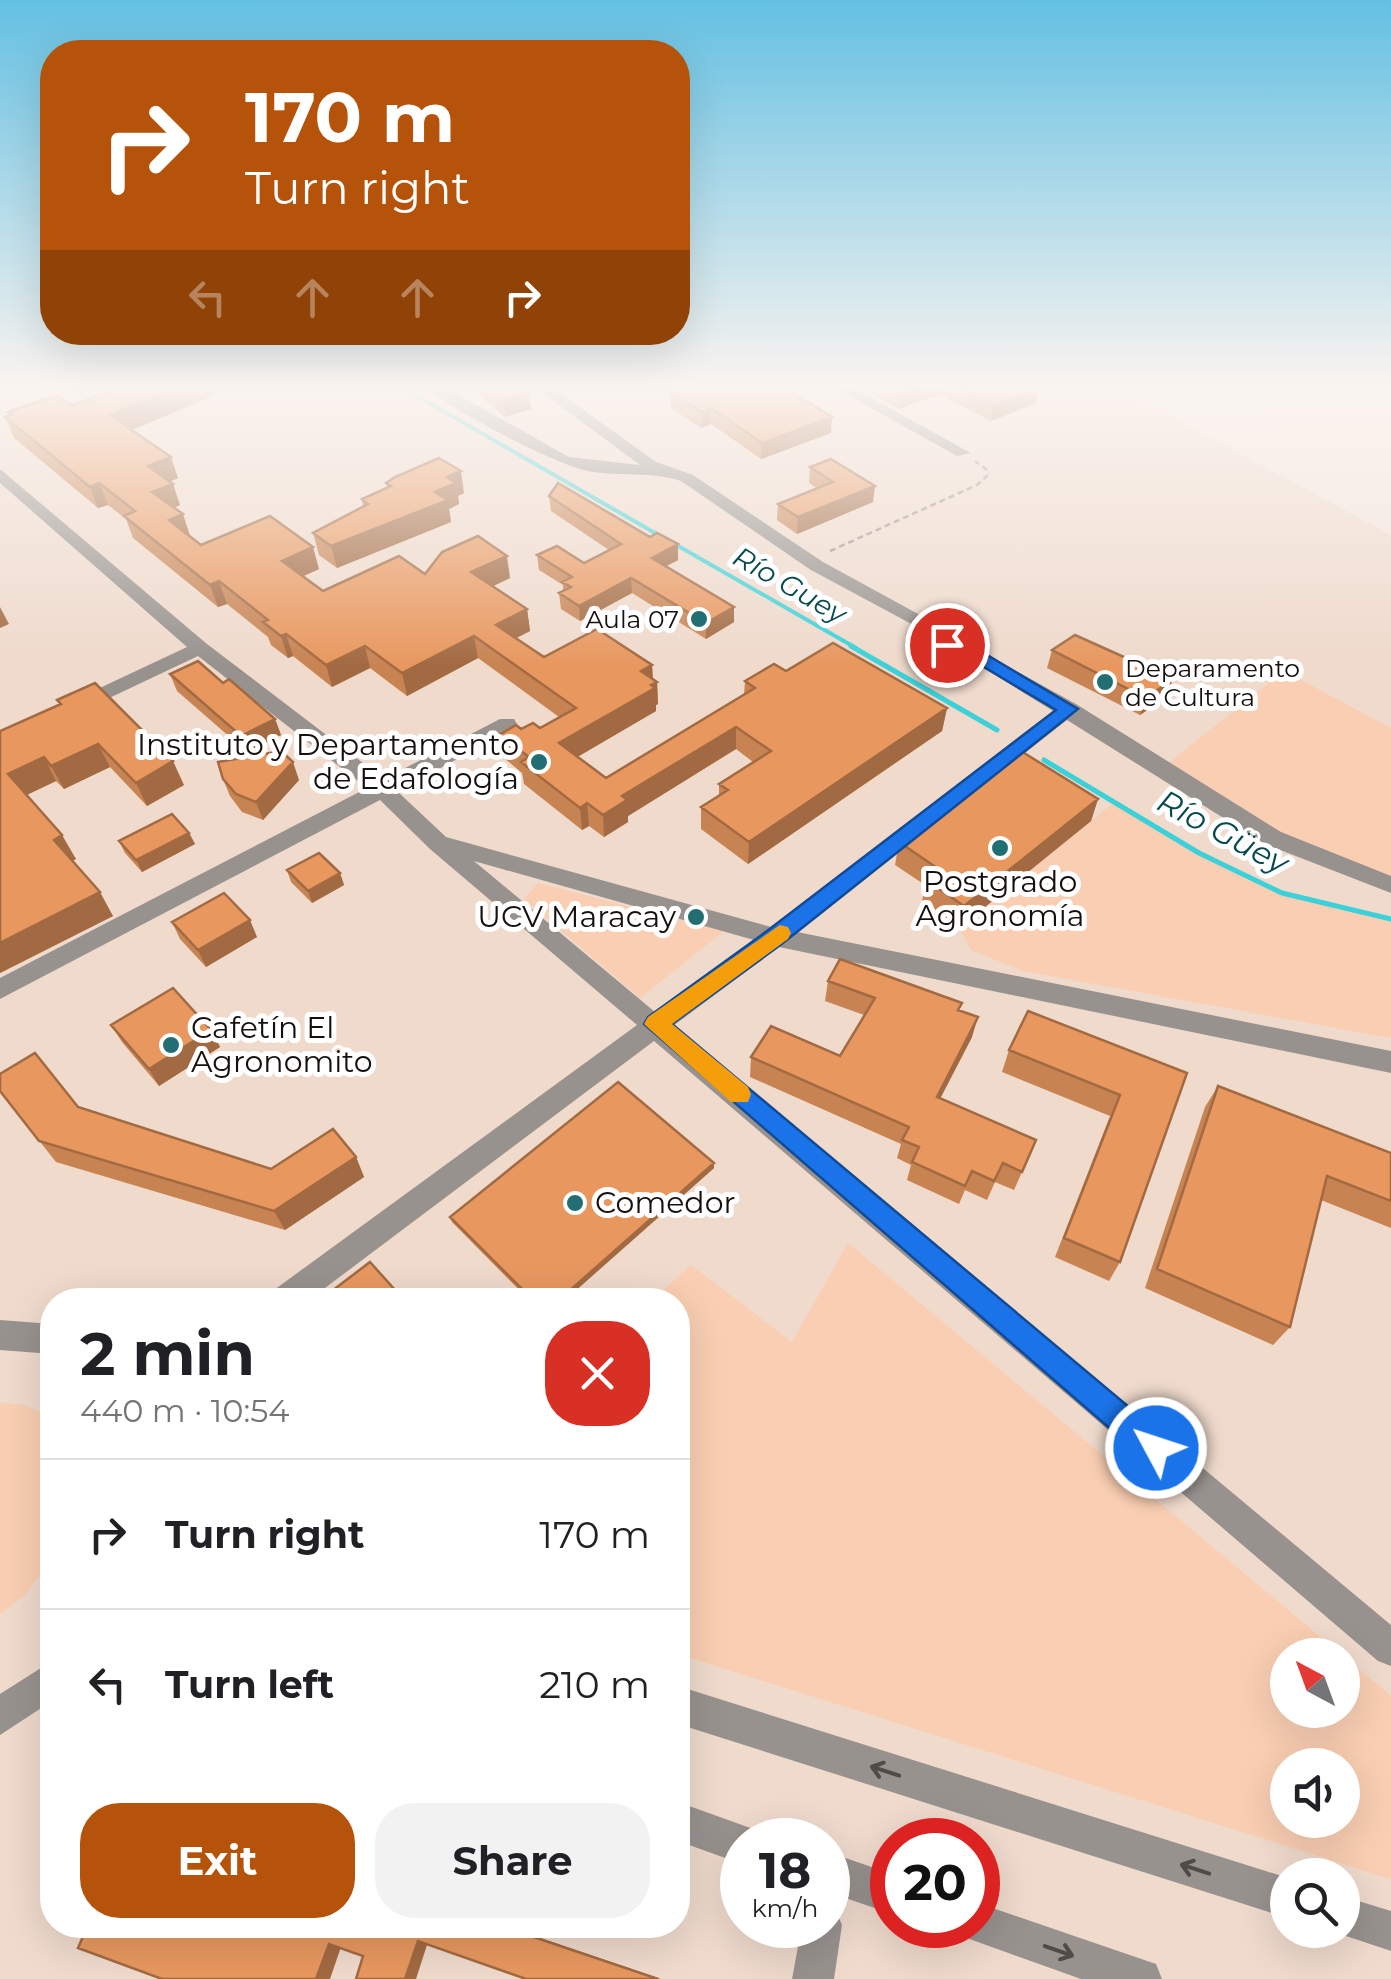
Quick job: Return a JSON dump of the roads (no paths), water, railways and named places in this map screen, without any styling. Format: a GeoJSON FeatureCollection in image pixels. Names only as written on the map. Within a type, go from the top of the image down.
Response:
{"type":"FeatureCollection","features":[{"type":"Feature","properties":{"kind":"lane"},"geometry":{"type":"LineString","coordinates":[[7,480],[200,648],[382,788],[438,843],[1391,1648]]}},
{"type":"Feature","properties":{"kind":"lane"},"geometry":{"type":"LineString","coordinates":[[690,480],[809,561],[952,638],[978,640],[982,648],[976,655],[1273,838],[1391,886]]}},
{"type":"Feature","properties":{"kind":"lane"},"geometry":{"type":"LineString","coordinates":[[50,719],[200,648]]}},
{"type":"Feature","properties":{"kind":"lane"},"geometry":{"type":"LineString","coordinates":[[301,1288],[775,937],[1069,709]]}},
{"type":"Feature","properties":{"kind":"lane"},"geometry":{"type":"LineString","coordinates":[[0,989],[507,724]]}},
{"type":"Feature","properties":{"kind":"lane"},"geometry":{"type":"LineString","coordinates":[[438,843],[775,937],[1391,1062]]}},
{"type":"Feature","properties":{"kind":"lane"},"geometry":{"type":"LineString","coordinates":[[2,1329],[40,1337]]}},
{"type":"Feature","properties":{"kind":"lane"},"geometry":{"type":"LineString","coordinates":[[0,1716],[40,1688]]}},
{"type":"Feature","properties":{"kind":"lane"},"geometry":{"type":"LineString","coordinates":[[690,1709],[1270,1892]]}},
{"type":"Feature","properties":{"kind":"lane"},"geometry":{"type":"LineString","coordinates":[[690,1826],[720,1836]]}},
{"type":"Feature","properties":{"kind":"lane"},"geometry":{"type":"LineString","coordinates":[[1360,1922],[1391,1931]]}},
{"type":"Feature","properties":{"kind":"lane"},"geometry":{"type":"LineString","coordinates":[[1000,1931],[1141,1979]]}},
{"type":"Feature","properties":{"kind":"lane"},"geometry":{"type":"LineString","coordinates":[[813,1979],[818,1948]]}},
{"type":"Feature","properties":{"kind":"waterway","name":"Río Guey"},"geometry":{"type":"LineString","coordinates":[[564,480],[662,537]]}},
{"type":"Feature","properties":{"kind":"waterway","name":"Río Guey"},"geometry":{"type":"LineString","coordinates":[[673,543],[856,648]]}},
{"type":"Feature","properties":{"kind":"waterway","name":"Río Guey"},"geometry":{"type":"LineString","coordinates":[[851,646],[997,730]]}},
{"type":"Feature","properties":{"kind":"waterway","name":"Río Güey"},"geometry":{"type":"LineString","coordinates":[[1044,760],[1199,853],[1282,893],[1391,919]]}},
{"type":"Feature","properties":{"kind":"place","name":"Aula 07"},"geometry":{"type":"Point","coordinates":[699,619]}},
{"type":"Feature","properties":{"kind":"place","name":"Deparamento de Cultura"},"geometry":{"type":"Point","coordinates":[1105,682]}},
{"type":"Feature","properties":{"kind":"place","name":"Instituto y Departamento de Edafología"},"geometry":{"type":"Point","coordinates":[539,762]}},
{"type":"Feature","properties":{"kind":"place","name":"Postgrado Agronomía"},"geometry":{"type":"Point","coordinates":[1000,848]}},
{"type":"Feature","properties":{"kind":"place","name":"UCV Maracay"},"geometry":{"type":"Point","coordinates":[696,917]}},
{"type":"Feature","properties":{"kind":"place","name":"Cafetín El Agronomito"},"geometry":{"type":"Point","coordinates":[171,1045]}},
{"type":"Feature","properties":{"kind":"place","name":"Comedor"},"geometry":{"type":"Point","coordinates":[575,1203]}}]}
